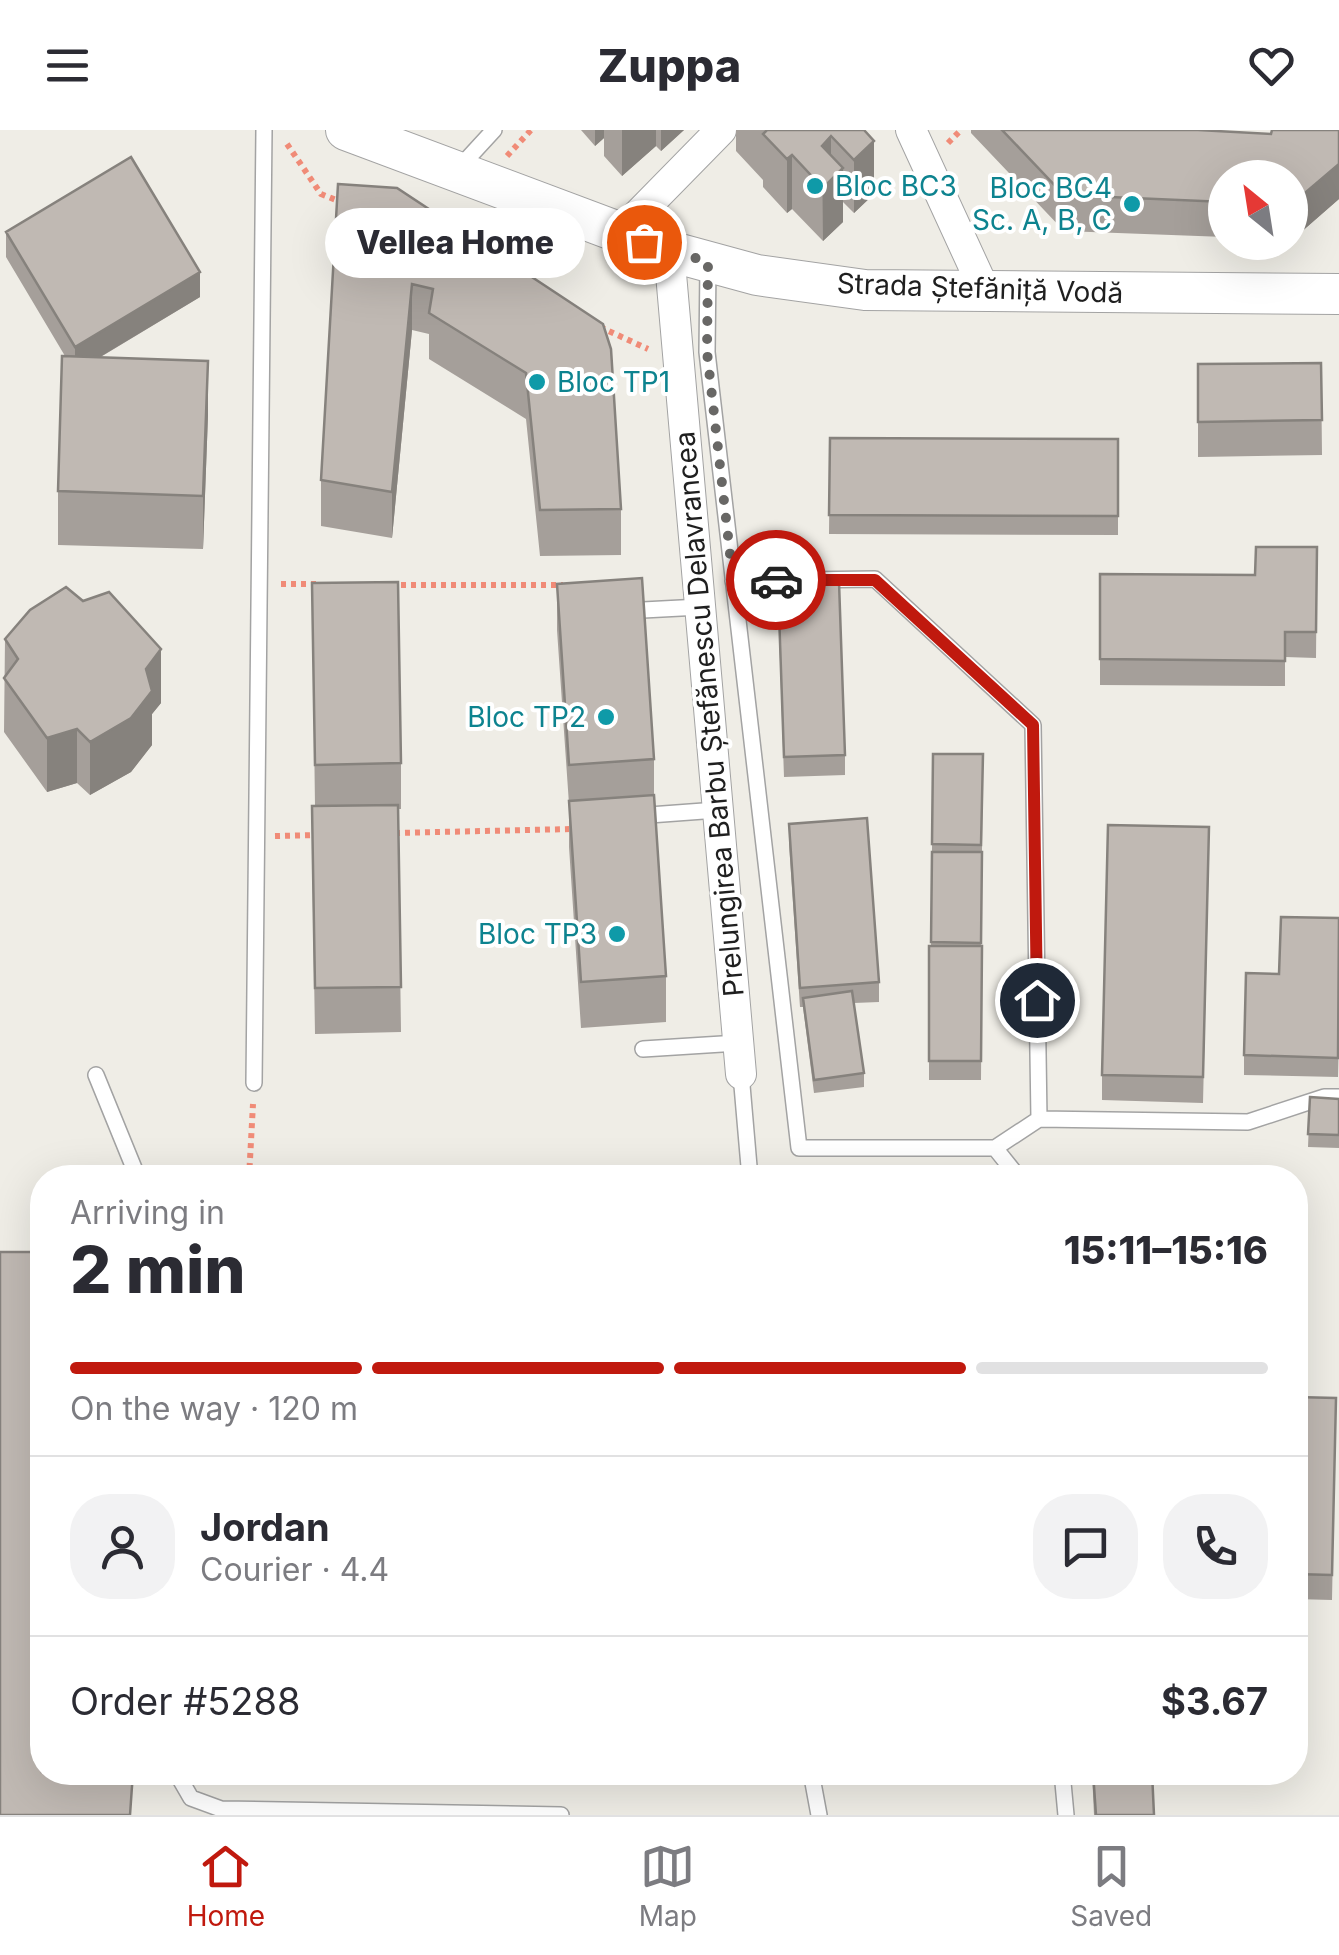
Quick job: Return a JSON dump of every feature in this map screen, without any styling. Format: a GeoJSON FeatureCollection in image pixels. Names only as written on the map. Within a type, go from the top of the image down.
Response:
{"type":"FeatureCollection","features":[{"type":"Feature","properties":{"kind":"street","name":"Strada Ștefăniță Vodă"},"geometry":{"type":"LineString","coordinates":[[346,130],[669,252],[757,275],[865,290],[1339,294]]}},
{"type":"Feature","properties":{"kind":"street"},"geometry":{"type":"LineString","coordinates":[[620,233],[721,130]]}},
{"type":"Feature","properties":{"kind":"street"},"geometry":{"type":"LineString","coordinates":[[912,130],[984,291]]}},
{"type":"Feature","properties":{"kind":"street","name":"Prelungirea Barbu Ștefănescu Delavrancea"},"geometry":{"type":"LineString","coordinates":[[669,252],[740,1074]]}},
{"type":"Feature","properties":{"kind":"lane"},"geometry":{"type":"LineString","coordinates":[[254,1082],[264,130]]}},
{"type":"Feature","properties":{"kind":"lane"},"geometry":{"type":"LineString","coordinates":[[456,171],[494,130]]}},
{"type":"Feature","properties":{"kind":"lane"},"geometry":{"type":"LineString","coordinates":[[708,262],[707,352],[799,1148],[995,1148],[1039,1119],[1248,1122],[1324,1097],[1339,1097]]}},
{"type":"Feature","properties":{"kind":"lane"},"geometry":{"type":"LineString","coordinates":[[733,580],[875,580],[1033,725],[1039,1119]]}},
{"type":"Feature","properties":{"kind":"lane"},"geometry":{"type":"LineString","coordinates":[[623,611],[700,607]]}},
{"type":"Feature","properties":{"kind":"lane"},"geometry":{"type":"LineString","coordinates":[[636,816],[718,810]]}},
{"type":"Feature","properties":{"kind":"lane"},"geometry":{"type":"LineString","coordinates":[[643,1048],[738,1042]]}},
{"type":"Feature","properties":{"kind":"lane","name":"Prelungirea Barbu Ștefănescu Delavrancea"},"geometry":{"type":"LineString","coordinates":[[740,1074],[749,1165]]}},
{"type":"Feature","properties":{"kind":"lane"},"geometry":{"type":"LineString","coordinates":[[96,1075],[133,1165]]}},
{"type":"Feature","properties":{"kind":"lane"},"geometry":{"type":"LineString","coordinates":[[995,1148],[1009,1165]]}},
{"type":"Feature","properties":{"kind":"lane"},"geometry":{"type":"LineString","coordinates":[[184,1785],[191,1798],[221,1809],[560,1815]]}},
{"type":"Feature","properties":{"kind":"lane"},"geometry":{"type":"LineString","coordinates":[[813,1785],[819,1815]]}},
{"type":"Feature","properties":{"kind":"lane"},"geometry":{"type":"LineString","coordinates":[[1063,1785],[1066,1815]]}},
{"type":"Feature","properties":{"kind":"path"},"geometry":{"type":"LineString","coordinates":[[278,130],[320,194],[354,208]]}},
{"type":"Feature","properties":{"kind":"path"},"geometry":{"type":"LineString","coordinates":[[499,164],[531,130]]}},
{"type":"Feature","properties":{"kind":"path"},"geometry":{"type":"LineString","coordinates":[[586,320],[678,362]]}},
{"type":"Feature","properties":{"kind":"path"},"geometry":{"type":"LineString","coordinates":[[259,584],[319,584]]}},
{"type":"Feature","properties":{"kind":"path"},"geometry":{"type":"LineString","coordinates":[[379,584],[578,585]]}},
{"type":"Feature","properties":{"kind":"path"},"geometry":{"type":"LineString","coordinates":[[391,833],[584,828]]}},
{"type":"Feature","properties":{"kind":"path"},"geometry":{"type":"LineString","coordinates":[[256,836],[334,834]]}},
{"type":"Feature","properties":{"kind":"path"},"geometry":{"type":"LineString","coordinates":[[250,1165],[254,1082]]}},
{"type":"Feature","properties":{"kind":"building"},"geometry":{"type":"Polygon","coordinates":[[[767,130],[864,130],[874,141],[854,160],[831,136],[822,146],[843,168],[823,188],[792,155],[787,159],[763,134],[767,130]]]}},
{"type":"Feature","properties":{"kind":"building"},"geometry":{"type":"Polygon","coordinates":[[[1002,130],[1271,134],[1272,130],[1339,130],[1339,164],[1308,190],[1308,160],[1208,160],[1208,201],[1064,195],[1002,130]]]}},
{"type":"Feature","properties":{"kind":"building"},"geometry":{"type":"Polygon","coordinates":[[[131,157],[200,272],[75,347],[6,232],[131,157]]]}},
{"type":"Feature","properties":{"kind":"building","name":"Bloc TP1"},"geometry":{"type":"Polygon","coordinates":[[[338,184],[397,188],[603,324],[611,349],[621,509],[540,510],[526,373],[429,313],[433,289],[412,284],[392,492],[321,480],[338,184]]]}},
{"type":"Feature","properties":{"kind":"building"},"geometry":{"type":"Polygon","coordinates":[[[62,356],[208,361],[203,496],[58,491],[62,356]]]}},
{"type":"Feature","properties":{"kind":"building"},"geometry":{"type":"Polygon","coordinates":[[[1321,363],[1322,420],[1198,422],[1198,364],[1321,363]]]}},
{"type":"Feature","properties":{"kind":"building"},"geometry":{"type":"Polygon","coordinates":[[[830,438],[1118,439],[1118,516],[829,515],[830,438]]]}},
{"type":"Feature","properties":{"kind":"building"},"geometry":{"type":"Polygon","coordinates":[[[1256,547],[1317,547],[1316,632],[1285,632],[1285,661],[1100,659],[1100,574],[1255,575],[1256,547]]]}},
{"type":"Feature","properties":{"kind":"building","name":"Bloc TP2"},"geometry":{"type":"Polygon","coordinates":[[[642,578],[654,759],[569,765],[557,584],[642,578]]]}},
{"type":"Feature","properties":{"kind":"building"},"geometry":{"type":"Polygon","coordinates":[[[398,582],[401,763],[315,765],[312,583],[398,582]]]}},
{"type":"Feature","properties":{"kind":"building"},"geometry":{"type":"Polygon","coordinates":[[[839,582],[845,755],[784,757],[778,584],[839,582]]]}},
{"type":"Feature","properties":{"kind":"building"},"geometry":{"type":"Polygon","coordinates":[[[66,587],[83,601],[109,592],[161,649],[146,669],[152,691],[131,718],[90,742],[77,729],[47,738],[4,678],[18,659],[5,639],[30,610],[66,587]]]}},
{"type":"Feature","properties":{"kind":"building"},"geometry":{"type":"Polygon","coordinates":[[[933,754],[983,754],[981,845],[932,844],[933,754]]]}},
{"type":"Feature","properties":{"kind":"building","name":"Bloc TP3"},"geometry":{"type":"Polygon","coordinates":[[[654,795],[666,976],[581,982],[569,801],[654,795]]]}},
{"type":"Feature","properties":{"kind":"building"},"geometry":{"type":"Polygon","coordinates":[[[398,805],[401,987],[315,988],[312,806],[398,805]]]}},
{"type":"Feature","properties":{"kind":"building"},"geometry":{"type":"Polygon","coordinates":[[[867,818],[879,982],[800,988],[789,824],[867,818]]]}},
{"type":"Feature","properties":{"kind":"building"},"geometry":{"type":"Polygon","coordinates":[[[1108,825],[1209,827],[1203,1077],[1102,1075],[1108,825]]]}},
{"type":"Feature","properties":{"kind":"building"},"geometry":{"type":"Polygon","coordinates":[[[932,852],[982,852],[981,943],[931,942],[932,852]]]}},
{"type":"Feature","properties":{"kind":"building"},"geometry":{"type":"Polygon","coordinates":[[[1281,917],[1339,918],[1338,1058],[1244,1055],[1246,973],[1279,974],[1281,917]]]}},
{"type":"Feature","properties":{"kind":"building"},"geometry":{"type":"Polygon","coordinates":[[[929,946],[982,946],[981,1061],[929,1061],[929,946]]]}},
{"type":"Feature","properties":{"kind":"building"},"geometry":{"type":"Polygon","coordinates":[[[852,991],[864,1073],[814,1080],[803,998],[852,991]]]}},
{"type":"Feature","properties":{"kind":"building"},"geometry":{"type":"Polygon","coordinates":[[[1310,1097],[1339,1099],[1339,1135],[1308,1134],[1310,1097]]]}},
{"type":"Feature","properties":{"kind":"building"},"geometry":{"type":"Polygon","coordinates":[[[0,1252],[30,1252],[30,1785],[132,1785],[130,1815],[0,1815],[0,1252]]]}},
{"type":"Feature","properties":{"kind":"building"},"geometry":{"type":"Polygon","coordinates":[[[1308,1397],[1336,1398],[1332,1575],[1308,1574],[1308,1397]]]}},
{"type":"Feature","properties":{"kind":"building"},"geometry":{"type":"Polygon","coordinates":[[[1094,1785],[1153,1785],[1154,1815],[1096,1815],[1094,1785]]]}},
{"type":"Feature","properties":{"kind":"way so far"},"geometry":{"type":"LineString","coordinates":[[644,242],[708,262],[707,352],[733,580],[776,580]]}},
{"type":"Feature","properties":{"kind":"place","name":"Bloc BC3"},"geometry":{"type":"Point","coordinates":[815,186]}},
{"type":"Feature","properties":{"kind":"place","name":"Bloc BC4 Sc. A, B, C"},"geometry":{"type":"Point","coordinates":[1132,204]}},
{"type":"Feature","properties":{"kind":"place","name":"Vellea Home"},"geometry":{"type":"Point","coordinates":[644,242]}},
{"type":"Feature","properties":{"kind":"place","name":"Bloc TP1"},"geometry":{"type":"Point","coordinates":[537,382]}},
{"type":"Feature","properties":{"kind":"place","name":"Bloc TP2"},"geometry":{"type":"Point","coordinates":[606,717]}},
{"type":"Feature","properties":{"kind":"place","name":"Bloc TP3"},"geometry":{"type":"Point","coordinates":[617,934]}},
{"type":"Feature","properties":{"kind":"route"},"geometry":{"type":"LineString","coordinates":[[776,580],[875,580],[1033,725],[1037,1000]]}}]}
